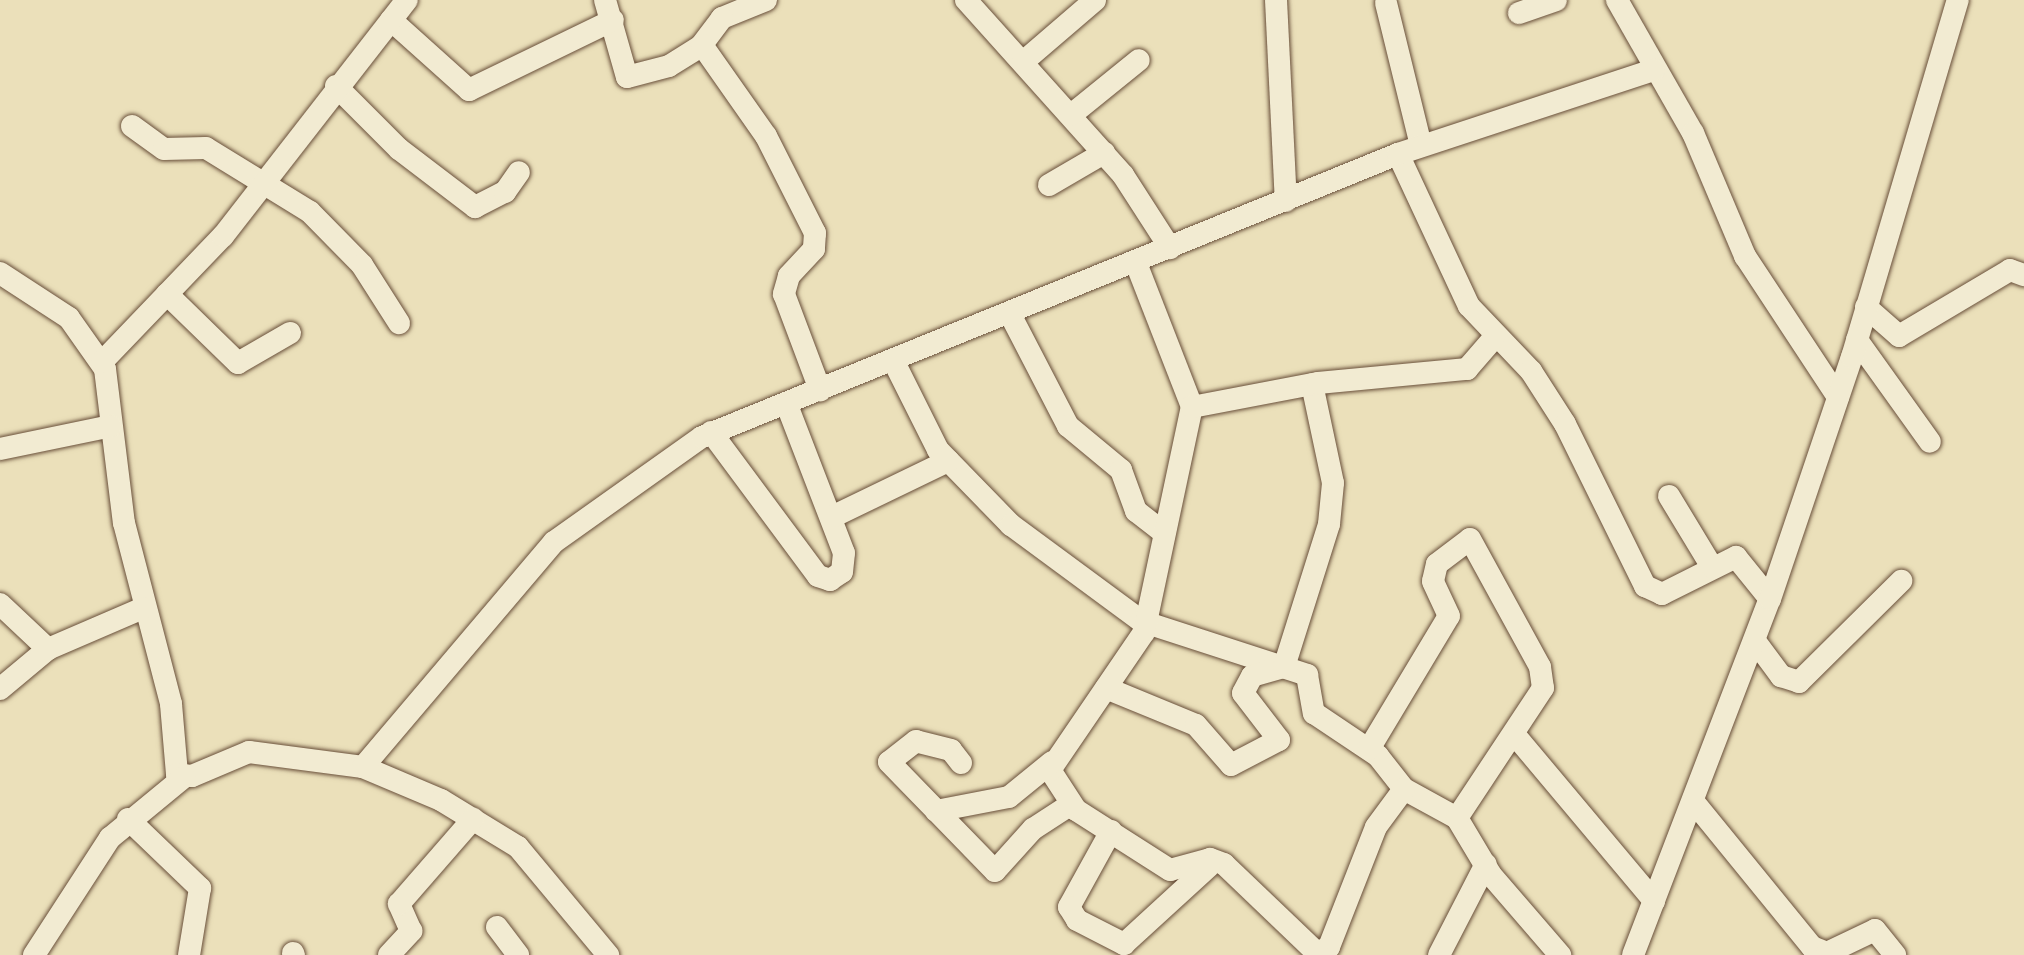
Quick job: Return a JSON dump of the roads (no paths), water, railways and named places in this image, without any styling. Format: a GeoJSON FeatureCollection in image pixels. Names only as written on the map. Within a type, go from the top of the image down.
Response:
{"type":"FeatureCollection","features":[{"type":"Feature","properties":{"kind":"street"},"geometry":{"type":"LineString","coordinates":[[102,362],[223,236],[336,86],[407,0]]}},
{"type":"Feature","properties":{"kind":"street"},"geometry":{"type":"LineString","coordinates":[[966,0],[1104,153],[1170,248]]}},
{"type":"Feature","properties":{"kind":"street"},"geometry":{"type":"LineString","coordinates":[[1023,62],[1095,0]]}},
{"type":"Feature","properties":{"kind":"street"},"geometry":{"type":"LineString","coordinates":[[1276,0],[1286,201]]}},
{"type":"Feature","properties":{"kind":"street"},"geometry":{"type":"LineString","coordinates":[[1519,13],[1556,0]]}},
{"type":"Feature","properties":{"kind":"street"},"geometry":{"type":"LineString","coordinates":[[1617,0],[1654,70],[1693,133],[1777,312],[1838,397]]}},
{"type":"Feature","properties":{"kind":"street"},"geometry":{"type":"LineString","coordinates":[[1633,955],[1770,599],[1857,340],[1958,0]]}},
{"type":"Feature","properties":{"kind":"street"},"geometry":{"type":"LineString","coordinates":[[391,20],[469,90],[609,10],[627,77],[669,66],[702,45],[722,18],[751,3]]}},
{"type":"Feature","properties":{"kind":"street"},"geometry":{"type":"LineString","coordinates":[[1386,3],[1421,146]]}},
{"type":"Feature","properties":{"kind":"street"},"geometry":{"type":"LineString","coordinates":[[702,45],[766,136],[815,233],[814,249],[789,276],[784,294],[820,390]]}},
{"type":"Feature","properties":{"kind":"street"},"geometry":{"type":"LineString","coordinates":[[1071,115],[1139,60]]}},
{"type":"Feature","properties":{"kind":"street"},"geometry":{"type":"LineString","coordinates":[[363,767],[554,542],[711,432],[1011,316],[1398,154],[1654,70]]}},
{"type":"Feature","properties":{"kind":"street"},"geometry":{"type":"LineString","coordinates":[[336,86],[399,149],[475,207],[505,192],[519,172]]}},
{"type":"Feature","properties":{"kind":"street"},"geometry":{"type":"LineString","coordinates":[[132,126],[149,144],[206,148],[321,221],[399,323]]}},
{"type":"Feature","properties":{"kind":"street"},"geometry":{"type":"LineString","coordinates":[[1049,185],[1104,153]]}},
{"type":"Feature","properties":{"kind":"street"},"geometry":{"type":"LineString","coordinates":[[1398,154],[1469,306],[1493,339],[1531,371],[1565,424],[1645,586],[1662,594],[1736,557],[1770,599]]}},
{"type":"Feature","properties":{"kind":"street"},"geometry":{"type":"LineString","coordinates":[[936,811],[1009,797],[1052,762],[1106,688],[1147,623],[1163,532],[1192,407],[1136,263]]}},
{"type":"Feature","properties":{"kind":"street"},"geometry":{"type":"LineString","coordinates":[[1866,307],[1899,336],[2010,270],[2024,275]]}},
{"type":"Feature","properties":{"kind":"street"},"geometry":{"type":"LineString","coordinates":[[0,273],[69,318],[102,362],[143,608],[171,704],[173,769],[184,777]]}},
{"type":"Feature","properties":{"kind":"street"},"geometry":{"type":"LineString","coordinates":[[167,294],[238,363],[290,333]]}},
{"type":"Feature","properties":{"kind":"street"},"geometry":{"type":"LineString","coordinates":[[1011,316],[1068,426],[1121,470],[1133,506],[1163,532]]}},
{"type":"Feature","properties":{"kind":"street"},"geometry":{"type":"LineString","coordinates":[[1192,407],[1312,384],[1467,369],[1493,339]]}},
{"type":"Feature","properties":{"kind":"street"},"geometry":{"type":"LineString","coordinates":[[1857,340],[1930,442]]}},
{"type":"Feature","properties":{"kind":"street"},"geometry":{"type":"LineString","coordinates":[[894,362],[948,461],[1022,535],[1147,623],[1307,675],[1314,713],[1369,749],[1404,789],[1457,818],[1486,864],[1560,955]]}},
{"type":"Feature","properties":{"kind":"street"},"geometry":{"type":"LineString","coordinates":[[1106,688],[1187,719],[1225,762],[1238,765],[1280,735],[1246,705],[1247,681],[1284,667],[1318,573],[1333,483],[1312,384]]}},
{"type":"Feature","properties":{"kind":"street"},"geometry":{"type":"LineString","coordinates":[[711,432],[825,580],[845,563],[834,516],[786,403]]}},
{"type":"Feature","properties":{"kind":"street"},"geometry":{"type":"LineString","coordinates":[[0,449],[111,426]]}},
{"type":"Feature","properties":{"kind":"street"},"geometry":{"type":"LineString","coordinates":[[834,516],[948,461]]}},
{"type":"Feature","properties":{"kind":"street"},"geometry":{"type":"LineString","coordinates":[[1669,496],[1712,567]]}},
{"type":"Feature","properties":{"kind":"street"},"geometry":{"type":"LineString","coordinates":[[1369,749],[1449,616],[1433,572],[1465,537],[1474,542],[1544,678],[1514,734],[1457,818]]}},
{"type":"Feature","properties":{"kind":"street"},"geometry":{"type":"LineString","coordinates":[[1755,641],[1781,676],[1799,682],[1901,581]]}},
{"type":"Feature","properties":{"kind":"street"},"geometry":{"type":"LineString","coordinates":[[0,604],[48,649]]}},
{"type":"Feature","properties":{"kind":"street"},"geometry":{"type":"LineString","coordinates":[[0,689],[48,649],[143,608]]}},
{"type":"Feature","properties":{"kind":"street"},"geometry":{"type":"LineString","coordinates":[[1514,734],[1654,901]]}},
{"type":"Feature","properties":{"kind":"street"},"geometry":{"type":"LineString","coordinates":[[961,763],[951,750],[916,741],[889,762],[995,871],[1033,829],[1070,805]]}},
{"type":"Feature","properties":{"kind":"street"},"geometry":{"type":"LineString","coordinates":[[34,955],[128,819],[184,777],[249,752],[363,767],[473,819],[535,860],[598,951]]}},
{"type":"Feature","properties":{"kind":"street"},"geometry":{"type":"LineString","coordinates":[[1052,762],[1051,775],[1070,805],[1170,870],[1216,860]]}},
{"type":"Feature","properties":{"kind":"street"},"geometry":{"type":"LineString","coordinates":[[1216,860],[1312,949],[1324,951],[1376,827],[1404,789]]}},
{"type":"Feature","properties":{"kind":"street"},"geometry":{"type":"LineString","coordinates":[[1693,801],[1812,947],[1827,953],[1875,930],[1895,955]]}},
{"type":"Feature","properties":{"kind":"street"},"geometry":{"type":"LineString","coordinates":[[128,819],[200,888],[189,955]]}},
{"type":"Feature","properties":{"kind":"street"},"geometry":{"type":"LineString","coordinates":[[389,955],[411,931],[399,904],[473,819]]}},
{"type":"Feature","properties":{"kind":"street"},"geometry":{"type":"LineString","coordinates":[[1111,831],[1069,907],[1077,920],[1124,944],[1216,860]]}},
{"type":"Feature","properties":{"kind":"street"},"geometry":{"type":"LineString","coordinates":[[1439,955],[1486,864]]}},
{"type":"Feature","properties":{"kind":"street"},"geometry":{"type":"LineString","coordinates":[[497,927],[518,955]]}}]}
